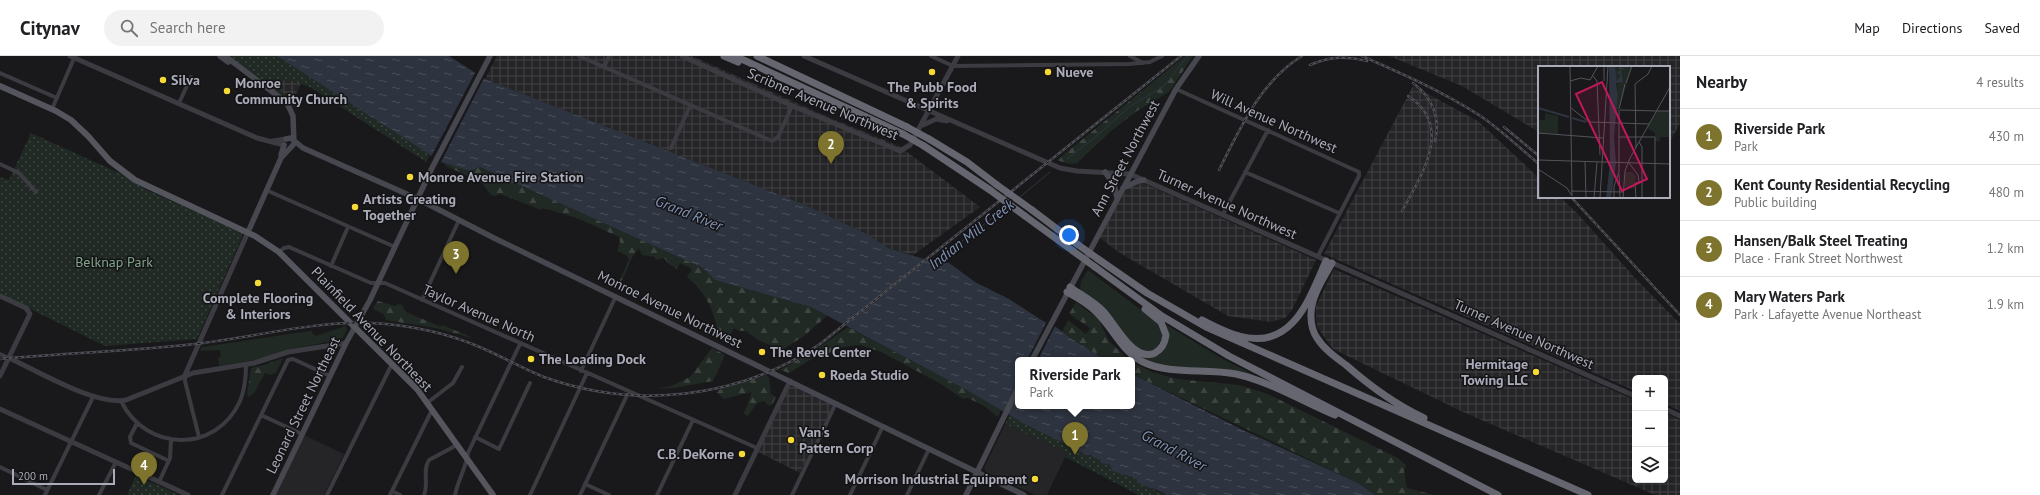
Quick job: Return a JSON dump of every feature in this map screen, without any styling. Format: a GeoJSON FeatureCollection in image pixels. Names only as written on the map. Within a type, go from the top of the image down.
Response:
{"type":"FeatureCollection","features":[{"type":"Feature","properties":{"kind":"highway"},"geometry":{"type":"LineString","coordinates":[[724,56],[754,69],[778,76]]}},
{"type":"Feature","properties":{"kind":"highway"},"geometry":{"type":"LineString","coordinates":[[735,56],[903,134],[924,146],[990,190],[1162,316],[1223,352],[1498,495]]}},
{"type":"Feature","properties":{"kind":"highway"},"geometry":{"type":"LineString","coordinates":[[757,56],[907,127],[967,162],[1098,260],[1147,293],[1185,316],[1223,335],[1588,495]]}},
{"type":"Feature","properties":{"kind":"highway"},"geometry":{"type":"LineString","coordinates":[[768,56],[812,81]]}},
{"type":"Feature","properties":{"kind":"highway"},"geometry":{"type":"LineString","coordinates":[[1147,293],[1237,336],[1253,339],[1269,337],[1290,326],[1300,315],[1329,262]]}},
{"type":"Feature","properties":{"kind":"highway"},"geometry":{"type":"LineString","coordinates":[[1329,262],[1311,309],[1313,328],[1316,336],[1325,348],[1389,400],[1505,459]]}},
{"type":"Feature","properties":{"kind":"highway"},"geometry":{"type":"LineString","coordinates":[[1068,290],[1104,312],[1128,343],[1137,352],[1147,355],[1157,352],[1165,341],[1166,333],[1163,324],[1115,282]]}},
{"type":"Feature","properties":{"kind":"highway"},"geometry":{"type":"LineString","coordinates":[[1068,290],[1092,308],[1126,349],[1145,363],[1158,367],[1222,372],[1249,377],[1278,388],[1326,411],[1371,428]]}},
{"type":"Feature","properties":{"kind":"main road"},"geometry":{"type":"LineString","coordinates":[[220,56],[289,107]]}},
{"type":"Feature","properties":{"kind":"main road"},"geometry":{"type":"LineString","coordinates":[[225,56],[283,100],[289,107],[293,115],[294,145],[281,158]]}},
{"type":"Feature","properties":{"kind":"main road","name":"Leonard Street Northeast"},"geometry":{"type":"LineString","coordinates":[[273,495],[346,343],[356,327],[378,283],[436,160],[490,56]]}},
{"type":"Feature","properties":{"kind":"main road","name":"Ann Street Northwest"},"geometry":{"type":"LineString","coordinates":[[1034,357],[1117,198],[1176,90],[1199,56]]}},
{"type":"Feature","properties":{"kind":"main road","name":"Plainfield Avenue Northeast"},"geometry":{"type":"LineString","coordinates":[[0,86],[52,109],[81,128],[110,161],[130,178],[267,242],[356,327],[428,403],[493,495]]}},
{"type":"Feature","properties":{"kind":"main road"},"geometry":{"type":"LineString","coordinates":[[248,232],[281,158],[286,139],[293,127]]}},
{"type":"Feature","properties":{"kind":"main road"},"geometry":{"type":"LineString","coordinates":[[286,139],[290,137],[294,141]]}},
{"type":"Feature","properties":{"kind":"main road","name":"Monroe Avenue Northwest"},"geometry":{"type":"LineString","coordinates":[[294,141],[304,148],[418,199],[1024,495]]}},
{"type":"Feature","properties":{"kind":"main road","name":"Monroe Avenue Northwest"},"geometry":{"type":"LineString","coordinates":[[284,145],[290,148],[304,148]]}},
{"type":"Feature","properties":{"kind":"main road"},"geometry":{"type":"LineString","coordinates":[[1105,172],[1114,184],[1117,198]]}},
{"type":"Feature","properties":{"kind":"main road"},"geometry":{"type":"LineString","coordinates":[[1123,188],[1138,181],[1144,180]]}},
{"type":"Feature","properties":{"kind":"main road"},"geometry":{"type":"LineString","coordinates":[[966,495],[1015,394]]}},
{"type":"Feature","properties":{"kind":"street"},"geometry":{"type":"LineString","coordinates":[[579,56],[767,139],[776,140],[792,106]]}},
{"type":"Feature","properties":{"kind":"street"},"geometry":{"type":"LineString","coordinates":[[604,67],[609,56]]}},
{"type":"Feature","properties":{"kind":"street","name":"Scribner Avenue Northwest"},"geometry":{"type":"LineString","coordinates":[[682,56],[792,106],[897,150],[904,150],[910,145],[921,126]]}},
{"type":"Feature","properties":{"kind":"street","name":"Turner Avenue Northwest"},"geometry":{"type":"LineString","coordinates":[[804,56],[814,58],[929,111],[1060,168],[1130,174],[1632,395]]}},
{"type":"Feature","properties":{"kind":"street"},"geometry":{"type":"LineString","coordinates":[[931,56],[953,66],[1143,63],[1150,62],[1162,56]]}},
{"type":"Feature","properties":{"kind":"street"},"geometry":{"type":"LineString","coordinates":[[921,126],[958,56]]}},
{"type":"Feature","properties":{"kind":"street"},"geometry":{"type":"LineString","coordinates":[[1130,56],[1143,63]]}},
{"type":"Feature","properties":{"kind":"street"},"geometry":{"type":"LineString","coordinates":[[52,109],[74,57],[255,138],[284,145]]}},
{"type":"Feature","properties":{"kind":"street"},"geometry":{"type":"LineString","coordinates":[[0,73],[57,98]]}},
{"type":"Feature","properties":{"kind":"street"},"geometry":{"type":"LineString","coordinates":[[179,103],[191,77]]}},
{"type":"Feature","properties":{"kind":"street","name":"Will Avenue Northwest"},"geometry":{"type":"LineString","coordinates":[[1176,90],[1356,169],[1359,172],[1359,176],[1339,213]]}},
{"type":"Feature","properties":{"kind":"street"},"geometry":{"type":"LineString","coordinates":[[671,148],[690,106]]}},
{"type":"Feature","properties":{"kind":"street"},"geometry":{"type":"LineString","coordinates":[[921,126],[936,119],[963,125]]}},
{"type":"Feature","properties":{"kind":"street"},"geometry":{"type":"LineString","coordinates":[[1223,214],[1268,130]]}},
{"type":"Feature","properties":{"kind":"street"},"geometry":{"type":"LineString","coordinates":[[272,142],[286,139]]}},
{"type":"Feature","properties":{"kind":"street"},"geometry":{"type":"LineString","coordinates":[[0,164],[19,173],[36,192]]}},
{"type":"Feature","properties":{"kind":"street"},"geometry":{"type":"LineString","coordinates":[[1245,172],[1339,213],[1318,256]]}},
{"type":"Feature","properties":{"kind":"street"},"geometry":{"type":"LineString","coordinates":[[266,190],[395,247]]}},
{"type":"Feature","properties":{"kind":"street"},"geometry":{"type":"LineString","coordinates":[[422,300],[459,220]]}},
{"type":"Feature","properties":{"kind":"street"},"geometry":{"type":"LineString","coordinates":[[331,266],[348,227]]}},
{"type":"Feature","properties":{"kind":"street"},"geometry":{"type":"LineString","coordinates":[[199,437],[185,381],[185,375],[248,232]]}},
{"type":"Feature","properties":{"kind":"street","name":"Taylor Avenue North"},"geometry":{"type":"LineString","coordinates":[[279,252],[284,248],[289,247],[371,283],[385,284],[757,448]]}},
{"type":"Feature","properties":{"kind":"street"},"geometry":{"type":"LineString","coordinates":[[0,296],[24,307],[29,312],[29,318],[0,376]]}},
{"type":"Feature","properties":{"kind":"street"},"geometry":{"type":"LineString","coordinates":[[581,370],[616,296]]}},
{"type":"Feature","properties":{"kind":"street"},"geometry":{"type":"LineString","coordinates":[[0,354],[93,397],[107,401],[121,401],[185,375],[264,361],[288,352],[346,343]]}},
{"type":"Feature","properties":{"kind":"street"},"geometry":{"type":"LineString","coordinates":[[455,495],[458,480],[475,437],[520,344]]}},
{"type":"Feature","properties":{"kind":"street"},"geometry":{"type":"LineString","coordinates":[[222,495],[290,358],[330,376]]}},
{"type":"Feature","properties":{"kind":"street"},"geometry":{"type":"LineString","coordinates":[[327,495],[392,364]]}},
{"type":"Feature","properties":{"kind":"street"},"geometry":{"type":"LineString","coordinates":[[121,401],[137,423],[156,436],[171,440],[188,440],[199,437],[218,428],[236,409],[244,388],[246,365]]}},
{"type":"Feature","properties":{"kind":"street"},"geometry":{"type":"LineString","coordinates":[[428,403],[454,383],[462,367]]}},
{"type":"Feature","properties":{"kind":"street"},"geometry":{"type":"LineString","coordinates":[[530,495],[587,373]]}},
{"type":"Feature","properties":{"kind":"street"},"geometry":{"type":"LineString","coordinates":[[735,495],[790,381]]}},
{"type":"Feature","properties":{"kind":"street"},"geometry":{"type":"LineString","coordinates":[[475,437],[499,448],[530,383]]}},
{"type":"Feature","properties":{"kind":"street"},"geometry":{"type":"LineString","coordinates":[[580,495],[629,392]]}},
{"type":"Feature","properties":{"kind":"street"},"geometry":{"type":"LineString","coordinates":[[45,495],[93,397]]}},
{"type":"Feature","properties":{"kind":"street"},"geometry":{"type":"LineString","coordinates":[[792,495],[836,403]]}},
{"type":"Feature","properties":{"kind":"street"},"geometry":{"type":"LineString","coordinates":[[0,409],[188,495]]}},
{"type":"Feature","properties":{"kind":"street"},"geometry":{"type":"LineString","coordinates":[[1668,410],[1680,416]]}},
{"type":"Feature","properties":{"kind":"street"},"geometry":{"type":"LineString","coordinates":[[400,495],[391,493],[430,414],[433,412]]}},
{"type":"Feature","properties":{"kind":"street"},"geometry":{"type":"LineString","coordinates":[[261,414],[302,434]]}},
{"type":"Feature","properties":{"kind":"street"},"geometry":{"type":"LineString","coordinates":[[657,495],[693,420]]}},
{"type":"Feature","properties":{"kind":"street"},"geometry":{"type":"LineString","coordinates":[[137,423],[130,437],[131,443],[169,461]]}},
{"type":"Feature","properties":{"kind":"street"},"geometry":{"type":"LineString","coordinates":[[850,495],[883,426]]}},
{"type":"Feature","properties":{"kind":"street"},"geometry":{"type":"LineString","coordinates":[[160,482],[169,461],[171,440]]}},
{"type":"Feature","properties":{"kind":"street"},"geometry":{"type":"LineString","coordinates":[[424,495],[426,487],[425,471],[429,460],[457,445]]}},
{"type":"Feature","properties":{"kind":"street"},"geometry":{"type":"LineString","coordinates":[[907,495],[929,449]]}},
{"type":"Feature","properties":{"kind":"street"},"geometry":{"type":"LineString","coordinates":[[99,495],[116,462]]}},
{"type":"Feature","properties":{"kind":"street"},"geometry":{"type":"LineString","coordinates":[[0,467],[48,490]]}},
{"type":"Feature","properties":{"kind":"street"},"geometry":{"type":"LineString","coordinates":[[585,484],[609,495]]}},
{"type":"Feature","properties":{"kind":"shaded area"},"geometry":{"type":"Polygon","coordinates":[[[497,56],[692,56],[828,117],[899,146],[980,207],[913,255],[888,248],[867,234],[803,204],[485,79],[497,56]]]}},
{"type":"Feature","properties":{"kind":"shaded area"},"geometry":{"type":"Polygon","coordinates":[[[1389,56],[1680,56],[1680,123],[1670,142],[1670,66],[1538,66],[1538,131],[1462,86],[1389,56]]]}},
{"type":"Feature","properties":{"kind":"shaded area"},"geometry":{"type":"Polygon","coordinates":[[[286,79],[301,83],[293,101],[282,92],[282,81],[286,79]]]}},
{"type":"Feature","properties":{"kind":"shaded area"},"geometry":{"type":"Polygon","coordinates":[[[1413,86],[1478,121],[1538,177],[1538,198],[1561,198],[1576,212],[1636,279],[1680,324],[1680,411],[1668,405],[1668,375],[1632,375],[1632,390],[1324,254],[1413,86]]]}},
{"type":"Feature","properties":{"kind":"shaded area"},"geometry":{"type":"Polygon","coordinates":[[[1141,182],[1316,260],[1292,310],[1285,318],[1271,322],[1228,316],[1120,253],[1100,238],[1124,193],[1130,186],[1141,182]]]}},
{"type":"Feature","properties":{"kind":"shaded area"},"geometry":{"type":"Polygon","coordinates":[[[1334,269],[1632,399],[1632,483],[1668,483],[1668,414],[1680,420],[1680,495],[1655,495],[1463,412],[1333,349],[1317,327],[1316,306],[1334,269]]]}},
{"type":"Feature","properties":{"kind":"shaded area"},"geometry":{"type":"Polygon","coordinates":[[[791,384],[833,405],[800,473],[758,452],[791,384]]]}},
{"type":"Feature","properties":{"kind":"shaded area"},"geometry":{"type":"Polygon","coordinates":[[[1005,424],[1067,453],[1047,495],[1035,495],[986,472],[984,468],[1005,424]]]}},
{"type":"Feature","properties":{"kind":"shaded area"},"geometry":{"type":"Polygon","coordinates":[[[304,435],[344,454],[324,495],[276,495],[304,435]]]}},
{"type":"Feature","properties":{"kind":"green space"},"geometry":{"type":"Polygon","coordinates":[[[230,56],[277,56],[430,155],[426,162],[310,87],[286,79],[282,81],[282,92],[298,105],[296,108],[230,56]]]}},
{"type":"Feature","properties":{"kind":"green space"},"geometry":{"type":"Polygon","coordinates":[[[1185,56],[1193,56],[1169,92],[1137,111],[1111,131],[1077,163],[1069,164],[1057,160],[1185,56]]]}},
{"type":"Feature","properties":{"kind":"green space","name":"Belknap Park"},"geometry":{"type":"Polygon","coordinates":[[[31,133],[119,173],[145,189],[242,233],[242,237],[197,339],[105,346],[0,294],[0,177],[9,180],[31,133]]]}},
{"type":"Feature","properties":{"kind":"green space"},"geometry":{"type":"Polygon","coordinates":[[[444,163],[470,171],[480,167],[703,268],[715,280],[811,307],[827,316],[804,336],[782,350],[758,340],[746,331],[739,331],[734,328],[726,343],[719,339],[713,312],[705,297],[687,277],[692,269],[680,263],[677,269],[669,264],[664,258],[655,260],[655,257],[642,255],[639,249],[632,257],[624,276],[618,285],[629,259],[626,255],[617,251],[620,242],[619,237],[577,218],[543,208],[541,210],[500,194],[496,196],[491,195],[482,183],[446,166],[444,163]]]}},
{"type":"Feature","properties":{"kind":"green space"},"geometry":{"type":"Polygon","coordinates":[[[1088,270],[1157,322],[1163,335],[1157,347],[1150,352],[1142,350],[1134,345],[1107,310],[1080,289],[1081,281],[1088,270]]]}},
{"type":"Feature","properties":{"kind":"green space"},"geometry":{"type":"Polygon","coordinates":[[[378,301],[395,306],[398,304],[402,305],[406,312],[441,327],[442,325],[471,338],[436,328],[386,320],[384,314],[374,310],[373,307],[378,301]]]}},
{"type":"Feature","properties":{"kind":"green space"},"geometry":{"type":"Polygon","coordinates":[[[1076,302],[1099,320],[1109,341],[1126,357],[1100,357],[1062,332],[1068,320],[1086,334],[1090,328],[1069,314],[1076,302]]]}},
{"type":"Feature","properties":{"kind":"green space"},"geometry":{"type":"Polygon","coordinates":[[[1165,324],[1221,358],[1258,377],[1166,366],[1151,363],[1134,353],[1160,352],[1165,324]]]}},
{"type":"Feature","properties":{"kind":"green space"},"geometry":{"type":"Polygon","coordinates":[[[346,326],[347,330],[342,339],[287,350],[261,359],[219,366],[218,358],[221,356],[220,350],[200,351],[202,347],[309,331],[312,331],[312,333],[316,336],[346,326]]]}},
{"type":"Feature","properties":{"kind":"green space"},"geometry":{"type":"Polygon","coordinates":[[[848,327],[963,388],[1001,410],[998,417],[984,406],[968,398],[963,399],[941,384],[881,352],[860,345],[843,347],[824,355],[818,355],[789,373],[780,370],[821,346],[848,327]]]}},
{"type":"Feature","properties":{"kind":"green space"},"geometry":{"type":"Polygon","coordinates":[[[712,348],[725,355],[713,381],[674,388],[658,389],[671,386],[690,377],[712,348]]]}},
{"type":"Feature","properties":{"kind":"green space"},"geometry":{"type":"Polygon","coordinates":[[[283,358],[276,373],[270,375],[265,373],[254,393],[249,397],[247,394],[251,368],[283,358]]]}},
{"type":"Feature","properties":{"kind":"green space"},"geometry":{"type":"Polygon","coordinates":[[[1135,364],[1152,372],[1177,379],[1239,385],[1268,394],[1398,458],[1406,465],[1404,471],[1407,488],[1435,495],[1375,495],[1358,483],[1135,375],[1135,364]]]}},
{"type":"Feature","properties":{"kind":"green space"},"geometry":{"type":"Polygon","coordinates":[[[766,375],[769,377],[771,394],[776,397],[772,405],[769,406],[764,401],[757,403],[748,416],[744,414],[752,392],[724,399],[717,393],[719,390],[766,375]]]}},
{"type":"Feature","properties":{"kind":"green space"},"geometry":{"type":"Polygon","coordinates":[[[1010,415],[1073,447],[1081,453],[1099,458],[1101,463],[1110,465],[1112,471],[1135,478],[1140,484],[1168,495],[1139,495],[1065,457],[1067,453],[1005,424],[1010,415]]]}},
{"type":"Feature","properties":{"kind":"green space"},"geometry":{"type":"Polygon","coordinates":[[[136,475],[179,495],[127,495],[136,475]]]}},
{"type":"Feature","properties":{"kind":"water","name":"Grand River"},"geometry":{"type":"Polygon","coordinates":[[[277,56],[449,56],[485,79],[803,204],[867,234],[888,248],[927,260],[949,263],[975,282],[1009,299],[1043,321],[1056,327],[1100,357],[1015,357],[1015,409],[1135,409],[1135,376],[1243,430],[1358,483],[1375,495],[1168,495],[1140,484],[1135,478],[1112,471],[1110,465],[1101,463],[1099,458],[1094,458],[1091,455],[1085,455],[1073,450],[1072,447],[1025,424],[963,388],[811,307],[715,280],[703,268],[480,167],[470,171],[441,162],[277,56]]]}},
{"type":"Feature","properties":{"kind":"pier"},"geometry":{"type":"Polygon","coordinates":[[[476,71],[485,76],[441,162],[431,157],[476,71]]]}},
{"type":"Feature","properties":{"kind":"pier"},"geometry":{"type":"Polygon","coordinates":[[[927,258],[930,258],[845,326],[844,325],[927,258]]]}},
{"type":"Feature","properties":{"kind":"pier"},"geometry":{"type":"Polygon","coordinates":[[[1047,321],[1055,326],[1040,357],[1029,357],[1047,321]]]}},
{"type":"Feature","properties":{"kind":"waterway","name":"Indian Mill Creek"},"geometry":{"type":"LineString","coordinates":[[1067,159],[1093,139],[1129,107],[1164,86],[1188,56]]}},
{"type":"Feature","properties":{"kind":"waterway","name":"Indian Mill Creek"},"geometry":{"type":"LineString","coordinates":[[1020,197],[1050,172]]}},
{"type":"Feature","properties":{"kind":"waterway","name":"Indian Mill Creek"},"geometry":{"type":"LineString","coordinates":[[936,261],[1008,206]]}},
{"type":"Feature","properties":{"kind":"railway"},"geometry":{"type":"LineString","coordinates":[[0,359],[178,346],[329,324],[371,323],[414,328],[456,338],[482,348],[544,377],[579,387],[614,394],[650,396],[686,394],[721,387],[756,377],[789,363],[820,344],[1181,56]]}},
{"type":"Feature","properties":{"kind":"railway"},"geometry":{"type":"LineString","coordinates":[[1219,170],[1244,122],[1263,92],[1275,78],[1302,56]]}},
{"type":"Feature","properties":{"kind":"railway"},"geometry":{"type":"LineString","coordinates":[[1362,56],[1423,84],[1468,108],[1497,128],[1538,163]]}},
{"type":"Feature","properties":{"kind":"railway"},"geometry":{"type":"LineString","coordinates":[[1310,65],[1332,58],[1352,58],[1367,61]]}},
{"type":"Feature","properties":{"kind":"railway"},"geometry":{"type":"LineString","coordinates":[[1413,83],[1430,101],[1436,116],[1437,132],[1435,141]]}},
{"type":"Feature","properties":{"kind":"railway"},"geometry":{"type":"LineString","coordinates":[[1402,211],[1425,167],[1430,152],[1432,136],[1430,122],[1422,108],[1408,96]]}},
{"type":"Feature","properties":{"kind":"railway"},"geometry":{"type":"LineString","coordinates":[[1504,127],[1538,155]]}},
{"type":"Feature","properties":{"kind":"railway"},"geometry":{"type":"LineString","coordinates":[[1572,198],[1680,315]]}},
{"type":"Feature","properties":{"kind":"place","name":"The Pubb Food & Spirits"},"geometry":{"type":"Point","coordinates":[932,72]}},
{"type":"Feature","properties":{"kind":"place","name":"Nueve"},"geometry":{"type":"Point","coordinates":[1048,72]}},
{"type":"Feature","properties":{"kind":"place","name":"Silva"},"geometry":{"type":"Point","coordinates":[163,80]}},
{"type":"Feature","properties":{"kind":"place","name":"Monroe Community Church"},"geometry":{"type":"Point","coordinates":[227,91]}},
{"type":"Feature","properties":{"kind":"place","name":"Kent County Residential Recycling"},"geometry":{"type":"Point","coordinates":[831,164]}},
{"type":"Feature","properties":{"kind":"place","name":"Monroe Avenue Fire Station"},"geometry":{"type":"Point","coordinates":[410,177]}},
{"type":"Feature","properties":{"kind":"place","name":"Artists Creating Together"},"geometry":{"type":"Point","coordinates":[355,207]}},
{"type":"Feature","properties":{"kind":"place","name":"Hansen/Balk Steel Treating"},"geometry":{"type":"Point","coordinates":[456,274]}},
{"type":"Feature","properties":{"kind":"place","name":"Complete Flooring & Interiors"},"geometry":{"type":"Point","coordinates":[258,283]}},
{"type":"Feature","properties":{"kind":"place","name":"The Revel Center"},"geometry":{"type":"Point","coordinates":[762,352]}},
{"type":"Feature","properties":{"kind":"place","name":"The Loading Dock"},"geometry":{"type":"Point","coordinates":[531,359]}},
{"type":"Feature","properties":{"kind":"place","name":"Hermitage Towing LLC"},"geometry":{"type":"Point","coordinates":[1536,372]}},
{"type":"Feature","properties":{"kind":"place","name":"Roeda Studio"},"geometry":{"type":"Point","coordinates":[822,375]}},
{"type":"Feature","properties":{"kind":"place","name":"Van's Pattern Corp"},"geometry":{"type":"Point","coordinates":[791,440]}},
{"type":"Feature","properties":{"kind":"place","name":"C.B. DeKorne"},"geometry":{"type":"Point","coordinates":[742,454]}},
{"type":"Feature","properties":{"kind":"place","name":"Riverside Park"},"geometry":{"type":"Point","coordinates":[1075,455]}},
{"type":"Feature","properties":{"kind":"place","name":"Morrison Industrial Equipment"},"geometry":{"type":"Point","coordinates":[1035,479]}},
{"type":"Feature","properties":{"kind":"place","name":"Mary Waters Park"},"geometry":{"type":"Point","coordinates":[144,485]}}]}
